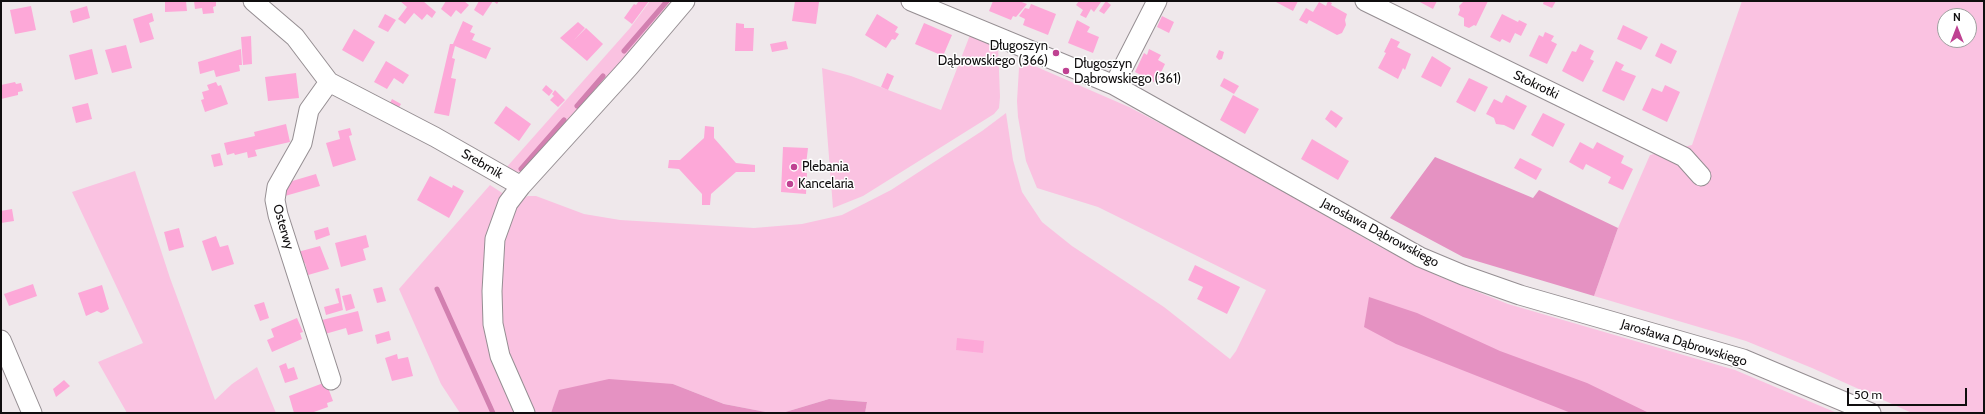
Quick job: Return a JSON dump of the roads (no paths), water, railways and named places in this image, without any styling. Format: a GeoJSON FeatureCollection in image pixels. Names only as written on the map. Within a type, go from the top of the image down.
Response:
{"type":"FeatureCollection","features":[{"type":"Feature","properties":{"kind":"street","name":"Srebrnik"},"geometry":{"type":"LineString","coordinates":[[253,1],[295,38],[329,82],[436,137],[521,186]]}},
{"type":"Feature","properties":{"kind":"street"},"geometry":{"type":"LineString","coordinates":[[526,413],[500,356],[492,324],[495,239],[508,202],[629,67],[685,1]]}},
{"type":"Feature","properties":{"kind":"street","name":"Jarosława Dąbrowskiego"},"geometry":{"type":"LineString","coordinates":[[911,1],[1114,85],[1420,257],[1463,275],[1520,295],[1743,359],[1870,413]]}},
{"type":"Feature","properties":{"kind":"street"},"geometry":{"type":"LineString","coordinates":[[1114,85],[1157,1]]}},
{"type":"Feature","properties":{"kind":"street","name":"Stokrotki"},"geometry":{"type":"LineString","coordinates":[[1365,1],[1684,157],[1701,176]]}},
{"type":"Feature","properties":{"kind":"street","name":"Osterwy"},"geometry":{"type":"LineString","coordinates":[[329,82],[309,110],[302,143],[277,187],[275,200],[278,214],[331,380]]}},
{"type":"Feature","properties":{"kind":"street"},"geometry":{"type":"LineString","coordinates":[[1,340],[32,413]]}},
{"type":"Feature","properties":{"kind":"waterway"},"geometry":{"type":"LineString","coordinates":[[624,51],[667,1]]}},
{"type":"Feature","properties":{"kind":"waterway"},"geometry":{"type":"LineString","coordinates":[[577,106],[603,76]]}},
{"type":"Feature","properties":{"kind":"waterway"},"geometry":{"type":"LineString","coordinates":[[521,169],[564,120]]}},
{"type":"Feature","properties":{"kind":"waterway"},"geometry":{"type":"LineString","coordinates":[[437,289],[493,413]]}},
{"type":"Feature","properties":{"kind":"place","name":"Długoszyn Dąbrowskiego (366)"},"geometry":{"type":"Point","coordinates":[1056,53]}},
{"type":"Feature","properties":{"kind":"place","name":"Długoszyn Dąbrowskiego (361)"},"geometry":{"type":"Point","coordinates":[1066,71]}},
{"type":"Feature","properties":{"kind":"place","name":"Plebania"},"geometry":{"type":"Point","coordinates":[794,167]}},
{"type":"Feature","properties":{"kind":"place","name":"Kancelaria"},"geometry":{"type":"Point","coordinates":[790,184]}}]}
